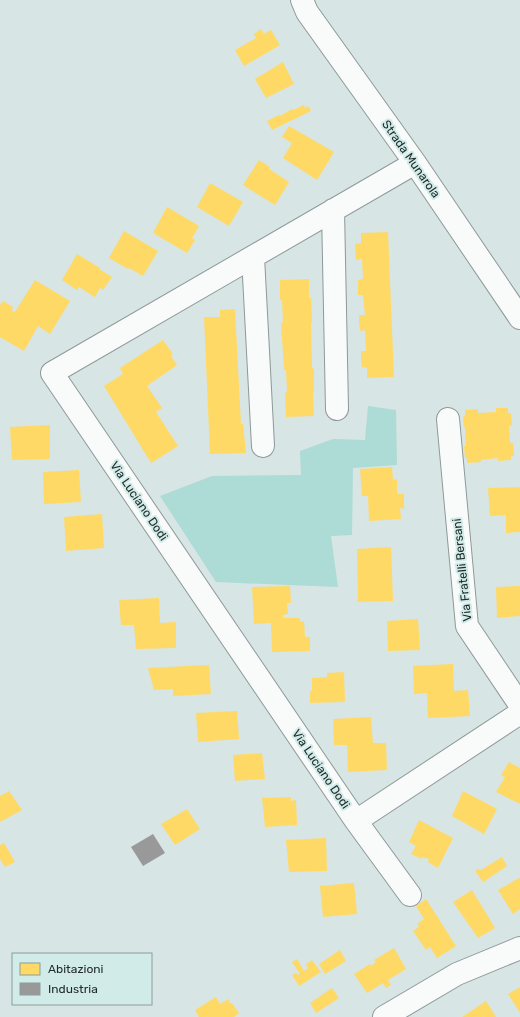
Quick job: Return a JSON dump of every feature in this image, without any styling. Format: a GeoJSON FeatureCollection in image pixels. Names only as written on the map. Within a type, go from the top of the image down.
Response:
{"type":"FeatureCollection","features":[{"type":"Feature","properties":{"kind":"street","name":"Strada Munarola"},"geometry":{"type":"LineString","coordinates":[[302,0],[307,12],[414,163],[520,318]]}},
{"type":"Feature","properties":{"kind":"street","name":"Via Luciano Dodi"},"geometry":{"type":"LineString","coordinates":[[410,895],[356,821],[52,373],[414,163]]}},
{"type":"Feature","properties":{"kind":"street"},"geometry":{"type":"LineString","coordinates":[[333,210],[337,409]]}},
{"type":"Feature","properties":{"kind":"street"},"geometry":{"type":"LineString","coordinates":[[253,257],[263,446]]}},
{"type":"Feature","properties":{"kind":"street","name":"Via Fratelli Bersani"},"geometry":{"type":"LineString","coordinates":[[448,419],[467,626],[520,705]]}},
{"type":"Feature","properties":{"kind":"street","name":"Via Luciano Dodi"},"geometry":{"type":"LineString","coordinates":[[356,821],[520,713]]}},
{"type":"Feature","properties":{"kind":"street"},"geometry":{"type":"LineString","coordinates":[[384,1017],[416,1009],[457,974],[520,948]]}},
{"type":"Feature","properties":{"kind":"shaded area"},"geometry":{"type":"Polygon","coordinates":[[[368,406],[396,410],[397,465],[353,468],[352,535],[331,536],[338,587],[216,582],[160,496],[212,476],[301,475],[300,451],[333,439],[365,440],[368,406]]]}},
{"type":"Feature","properties":{"kind":"building: Abitazioni"},"geometry":{"type":"Polygon","coordinates":[[[261,29],[264,34],[271,30],[280,45],[244,66],[235,50],[256,38],[254,34],[261,29]]]}},
{"type":"Feature","properties":{"kind":"building: Abitazioni"},"geometry":{"type":"Polygon","coordinates":[[[283,62],[294,84],[266,98],[255,79],[283,62]]]}},
{"type":"Feature","properties":{"kind":"building: Abitazioni"},"geometry":{"type":"Polygon","coordinates":[[[304,105],[305,108],[308,106],[311,111],[272,130],[267,121],[304,105]]]}},
{"type":"Feature","properties":{"kind":"building: Abitazioni"},"geometry":{"type":"Polygon","coordinates":[[[289,126],[334,152],[317,180],[283,158],[292,143],[282,137],[289,126]]]}},
{"type":"Feature","properties":{"kind":"building: Abitazioni"},"geometry":{"type":"Polygon","coordinates":[[[259,160],[270,167],[269,169],[289,182],[275,205],[243,185],[259,160]]]}},
{"type":"Feature","properties":{"kind":"building: Abitazioni"},"geometry":{"type":"Polygon","coordinates":[[[210,183],[243,202],[229,226],[197,207],[210,183]]]}},
{"type":"Feature","properties":{"kind":"building: Abitazioni"},"geometry":{"type":"Polygon","coordinates":[[[167,207],[199,226],[192,238],[195,240],[187,253],[153,233],[167,207]]]}},
{"type":"Feature","properties":{"kind":"building: Abitazioni"},"geometry":{"type":"Polygon","coordinates":[[[124,231],[158,251],[143,276],[109,258],[124,231]]]}},
{"type":"Feature","properties":{"kind":"building: Abitazioni"},"geometry":{"type":"Polygon","coordinates":[[[388,232],[394,377],[367,378],[367,368],[362,367],[361,359],[361,351],[366,351],[365,330],[360,331],[359,322],[359,315],[365,315],[363,295],[358,295],[358,280],[363,279],[362,259],[356,260],[355,244],[361,243],[361,233],[388,232]]]}},
{"type":"Feature","properties":{"kind":"building: Abitazioni"},"geometry":{"type":"Polygon","coordinates":[[[77,254],[112,277],[103,290],[100,288],[95,297],[79,287],[77,290],[62,280],[77,254]]]}},
{"type":"Feature","properties":{"kind":"building: Abitazioni"},"geometry":{"type":"Polygon","coordinates":[[[309,279],[309,298],[311,298],[312,322],[312,368],[314,369],[314,416],[286,417],[285,393],[287,392],[281,323],[283,322],[282,300],[280,300],[280,280],[309,279]]]}},
{"type":"Feature","properties":{"kind":"building: Abitazioni"},"geometry":{"type":"Polygon","coordinates":[[[35,280],[70,301],[50,334],[38,326],[24,351],[0,337],[0,305],[3,301],[13,307],[12,311],[15,312],[35,280]]]}},
{"type":"Feature","properties":{"kind":"building: Abitazioni"},"geometry":{"type":"Polygon","coordinates":[[[235,309],[241,424],[243,424],[246,453],[210,454],[204,317],[220,317],[220,310],[235,309]]]}},
{"type":"Feature","properties":{"kind":"building: Abitazioni"},"geometry":{"type":"Polygon","coordinates":[[[163,340],[173,354],[171,356],[177,365],[147,386],[162,408],[156,412],[178,446],[151,463],[104,386],[123,374],[120,368],[163,340]]]}},
{"type":"Feature","properties":{"kind":"building: Abitazioni"},"geometry":{"type":"Polygon","coordinates":[[[496,408],[508,408],[508,413],[511,413],[512,425],[509,426],[510,443],[513,443],[514,456],[511,456],[511,460],[498,461],[498,458],[481,460],[481,462],[467,463],[464,446],[466,446],[463,416],[465,416],[465,410],[478,409],[478,413],[496,412],[496,408]]]}},
{"type":"Feature","properties":{"kind":"building: Abitazioni"},"geometry":{"type":"Polygon","coordinates":[[[50,425],[50,459],[12,460],[10,427],[50,425]]]}},
{"type":"Feature","properties":{"kind":"building: Abitazioni"},"geometry":{"type":"Polygon","coordinates":[[[392,467],[393,480],[397,479],[397,494],[404,494],[404,509],[400,508],[401,519],[369,521],[368,496],[362,496],[360,469],[392,467]]]}},
{"type":"Feature","properties":{"kind":"building: Abitazioni"},"geometry":{"type":"Polygon","coordinates":[[[79,470],[81,502],[44,504],[43,472],[79,470]]]}},
{"type":"Feature","properties":{"kind":"building: Abitazioni"},"geometry":{"type":"Polygon","coordinates":[[[520,487],[520,532],[506,533],[506,515],[490,516],[488,488],[520,487]]]}},
{"type":"Feature","properties":{"kind":"building: Abitazioni"},"geometry":{"type":"Polygon","coordinates":[[[102,514],[104,548],[66,551],[64,517],[102,514]]]}},
{"type":"Feature","properties":{"kind":"building: Abitazioni"},"geometry":{"type":"Polygon","coordinates":[[[391,547],[393,601],[358,602],[357,549],[391,547]]]}},
{"type":"Feature","properties":{"kind":"building: Abitazioni"},"geometry":{"type":"Polygon","coordinates":[[[290,586],[291,603],[287,603],[288,614],[283,615],[283,618],[300,618],[300,622],[304,621],[305,637],[310,637],[310,651],[272,652],[271,623],[254,624],[252,587],[290,586]]]}},
{"type":"Feature","properties":{"kind":"building: Abitazioni"},"geometry":{"type":"Polygon","coordinates":[[[520,586],[520,616],[497,618],[496,587],[520,586]]]}},
{"type":"Feature","properties":{"kind":"building: Abitazioni"},"geometry":{"type":"Polygon","coordinates":[[[159,598],[160,623],[176,622],[176,648],[136,649],[134,625],[121,625],[119,600],[159,598]]]}},
{"type":"Feature","properties":{"kind":"building: Abitazioni"},"geometry":{"type":"Polygon","coordinates":[[[418,619],[420,650],[388,651],[387,621],[418,619]]]}},
{"type":"Feature","properties":{"kind":"building: Abitazioni"},"geometry":{"type":"Polygon","coordinates":[[[453,664],[454,691],[468,690],[470,716],[428,718],[427,693],[414,694],[413,666],[453,664]]]}},
{"type":"Feature","properties":{"kind":"building: Abitazioni"},"geometry":{"type":"Polygon","coordinates":[[[209,665],[211,694],[173,696],[173,689],[154,690],[148,668],[209,665]]]}},
{"type":"Feature","properties":{"kind":"building: Abitazioni"},"geometry":{"type":"Polygon","coordinates":[[[344,672],[345,702],[310,703],[312,678],[327,677],[327,673],[344,672]]]}},
{"type":"Feature","properties":{"kind":"building: Abitazioni"},"geometry":{"type":"Polygon","coordinates":[[[237,711],[239,739],[198,742],[196,713],[237,711]]]}},
{"type":"Feature","properties":{"kind":"building: Abitazioni"},"geometry":{"type":"Polygon","coordinates":[[[371,717],[373,743],[386,743],[387,770],[348,772],[347,745],[334,745],[333,719],[371,717]]]}},
{"type":"Feature","properties":{"kind":"building: Abitazioni"},"geometry":{"type":"Polygon","coordinates":[[[262,753],[265,779],[235,781],[233,755],[262,753]]]}},
{"type":"Feature","properties":{"kind":"building: Abitazioni"},"geometry":{"type":"Polygon","coordinates":[[[509,762],[520,768],[520,804],[496,792],[505,777],[501,775],[509,762]]]}},
{"type":"Feature","properties":{"kind":"building: Abitazioni"},"geometry":{"type":"Polygon","coordinates":[[[9,791],[22,810],[0,822],[0,796],[9,791]]]}},
{"type":"Feature","properties":{"kind":"building: Abitazioni"},"geometry":{"type":"Polygon","coordinates":[[[463,791],[497,809],[484,834],[452,816],[463,791]]]}},
{"type":"Feature","properties":{"kind":"building: Abitazioni"},"geometry":{"type":"Polygon","coordinates":[[[291,797],[291,801],[296,800],[297,825],[265,827],[262,798],[291,797]]]}},
{"type":"Feature","properties":{"kind":"building: Abitazioni"},"geometry":{"type":"Polygon","coordinates":[[[187,809],[200,829],[175,845],[161,824],[187,809]]]}},
{"type":"Feature","properties":{"kind":"building: Abitazioni"},"geometry":{"type":"Polygon","coordinates":[[[419,820],[453,838],[438,868],[428,862],[429,859],[423,857],[422,859],[411,854],[416,846],[409,842],[419,820]]]}},
{"type":"Feature","properties":{"kind":"building: Abitazioni"},"geometry":{"type":"Polygon","coordinates":[[[326,838],[327,871],[289,872],[286,840],[326,838]]]}},
{"type":"Feature","properties":{"kind":"building: Abitazioni"},"geometry":{"type":"Polygon","coordinates":[[[4,843],[15,862],[5,867],[0,859],[0,845],[4,843]]]}},
{"type":"Feature","properties":{"kind":"building: Abitazioni"},"geometry":{"type":"Polygon","coordinates":[[[502,857],[507,866],[483,882],[475,871],[478,869],[481,870],[502,857]]]}},
{"type":"Feature","properties":{"kind":"building: Abitazioni"},"geometry":{"type":"Polygon","coordinates":[[[519,878],[520,909],[513,914],[498,890],[519,878]]]}},
{"type":"Feature","properties":{"kind":"building: Abitazioni"},"geometry":{"type":"Polygon","coordinates":[[[354,883],[357,914],[323,917],[320,886],[354,883]]]}},
{"type":"Feature","properties":{"kind":"building: Abitazioni"},"geometry":{"type":"Polygon","coordinates":[[[472,890],[495,928],[478,938],[453,902],[472,890]]]}},
{"type":"Feature","properties":{"kind":"building: Abitazioni"},"geometry":{"type":"Polygon","coordinates":[[[426,899],[456,946],[437,958],[430,947],[426,950],[413,931],[419,927],[417,924],[424,919],[416,906],[426,899]]]}},
{"type":"Feature","properties":{"kind":"building: Abitazioni"},"geometry":{"type":"Polygon","coordinates":[[[394,948],[406,969],[388,980],[391,985],[386,988],[383,983],[367,993],[354,974],[370,964],[371,966],[376,962],[374,960],[394,948]]]}},
{"type":"Feature","properties":{"kind":"building: Abitazioni"},"geometry":{"type":"Polygon","coordinates":[[[340,950],[346,961],[325,974],[319,964],[340,950]]]}},
{"type":"Feature","properties":{"kind":"building: Abitazioni"},"geometry":{"type":"Polygon","coordinates":[[[297,959],[304,971],[308,968],[306,964],[312,960],[321,972],[299,986],[292,975],[296,973],[298,975],[300,974],[292,962],[297,959]]]}},
{"type":"Feature","properties":{"kind":"building: Abitazioni"},"geometry":{"type":"Polygon","coordinates":[[[520,987],[520,1013],[508,994],[520,987]]]}},
{"type":"Feature","properties":{"kind":"building: Abitazioni"},"geometry":{"type":"Polygon","coordinates":[[[332,988],[339,998],[316,1013],[310,1003],[332,988]]]}},
{"type":"Feature","properties":{"kind":"building: Abitazioni"},"geometry":{"type":"Polygon","coordinates":[[[216,997],[220,1004],[228,999],[239,1013],[234,1017],[199,1017],[195,1010],[216,997]]]}},
{"type":"Feature","properties":{"kind":"building: Abitazioni"},"geometry":{"type":"Polygon","coordinates":[[[486,1001],[496,1017],[462,1017],[486,1001]]]}},
{"type":"Feature","properties":{"kind":"building: Industria"},"geometry":{"type":"Polygon","coordinates":[[[153,834],[165,853],[143,866],[131,847],[153,834]]]}}]}
